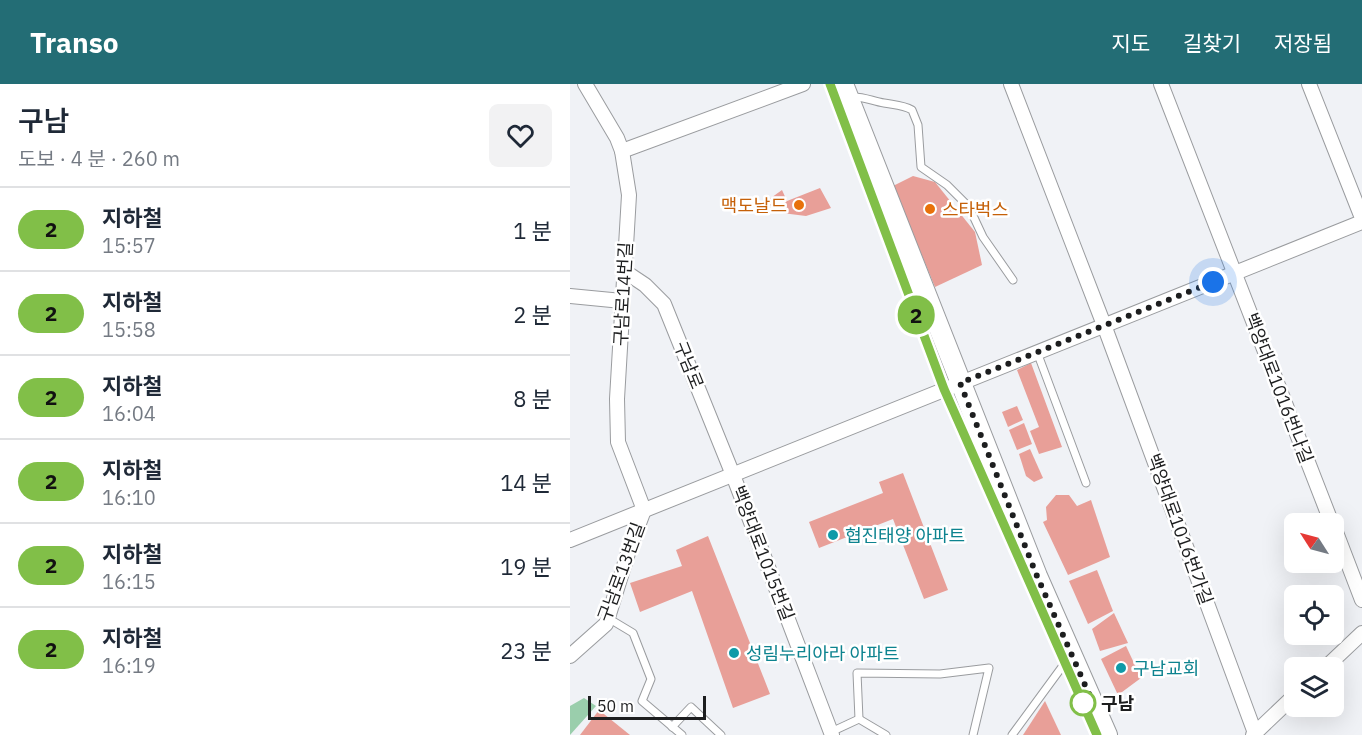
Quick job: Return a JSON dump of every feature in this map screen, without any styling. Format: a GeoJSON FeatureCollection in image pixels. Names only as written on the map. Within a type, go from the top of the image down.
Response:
{"type":"FeatureCollection","features":[{"type":"Feature","properties":{"kind":"main road"},"geometry":{"type":"LineString","coordinates":[[846,91],[952,386],[1107,735]]}},
{"type":"Feature","properties":{"kind":"street","name":"구남로14번길"},"geometry":{"type":"LineString","coordinates":[[585,84],[617,138],[622,151],[629,195],[617,399],[618,442],[644,510]]}},
{"type":"Feature","properties":{"kind":"street"},"geometry":{"type":"LineString","coordinates":[[622,151],[803,84]]}},
{"type":"Feature","properties":{"kind":"street","name":"백양대로1016번나길"},"geometry":{"type":"LineString","coordinates":[[1161,84],[1328,513]]}},
{"type":"Feature","properties":{"kind":"street"},"geometry":{"type":"LineString","coordinates":[[570,540],[1362,220],[1310,84]]}},
{"type":"Feature","properties":{"kind":"street","name":"백양대로1016번가길"},"geometry":{"type":"LineString","coordinates":[[1012,85],[1104,325],[1254,734]]}},
{"type":"Feature","properties":{"kind":"street","name":"구남로"},"geometry":{"type":"LineString","coordinates":[[624,271],[645,285],[664,304],[733,475]]}},
{"type":"Feature","properties":{"kind":"street"},"geometry":{"type":"LineString","coordinates":[[570,296],[622,301]]}},
{"type":"Feature","properties":{"kind":"street","name":"백양대로1015번길"},"geometry":{"type":"LineString","coordinates":[[733,475],[831,734]]}},
{"type":"Feature","properties":{"kind":"street","name":"구남로13번길"},"geometry":{"type":"LineString","coordinates":[[570,656],[606,624],[644,510]]}},
{"type":"Feature","properties":{"kind":"street","name":"백양대로1016번나길"},"geometry":{"type":"LineString","coordinates":[[1344,553],[1362,600]]}},
{"type":"Feature","properties":{"kind":"street"},"geometry":{"type":"LineString","coordinates":[[1337,657],[1362,633]]}},
{"type":"Feature","properties":{"kind":"street"},"geometry":{"type":"LineString","coordinates":[[1254,734],[1284,706]]}},
{"type":"Feature","properties":{"kind":"lane"},"geometry":{"type":"LineString","coordinates":[[846,91],[885,103],[903,105],[912,110],[918,125],[921,167],[947,185],[969,207],[983,237],[1014,280]]}},
{"type":"Feature","properties":{"kind":"lane"},"geometry":{"type":"LineString","coordinates":[[1037,352],[1086,483]]}},
{"type":"Feature","properties":{"kind":"lane"},"geometry":{"type":"LineString","coordinates":[[608,618],[633,633],[651,679],[642,701],[682,735]]}},
{"type":"Feature","properties":{"kind":"lane"},"geometry":{"type":"LineString","coordinates":[[1012,735],[1072,654]]}},
{"type":"Feature","properties":{"kind":"lane"},"geometry":{"type":"LineString","coordinates":[[886,735],[858,719],[856,673],[940,674],[989,669],[974,735]]}},
{"type":"Feature","properties":{"kind":"lane"},"geometry":{"type":"LineString","coordinates":[[672,727],[691,707],[721,735]]}},
{"type":"Feature","properties":{"kind":"lane","name":"백양대로1015번길"},"geometry":{"type":"LineString","coordinates":[[831,734],[858,719]]}},
{"type":"Feature","properties":{"kind":"green space"},"geometry":{"type":"Polygon","coordinates":[[[584,698],[596,706],[570,735],[570,706],[584,698]]]}},
{"type":"Feature","properties":{"kind":"building","name":"스타벅스"},"geometry":{"type":"Polygon","coordinates":[[[913,176],[935,182],[975,232],[982,265],[935,287],[893,186],[913,176]]]}},
{"type":"Feature","properties":{"kind":"building","name":"맥도날드"},"geometry":{"type":"Polygon","coordinates":[[[820,188],[831,208],[806,216],[774,212],[768,200],[782,190],[787,201],[820,188]]]}},
{"type":"Feature","properties":{"kind":"building"},"geometry":{"type":"Polygon","coordinates":[[[1031,363],[1062,447],[1039,454],[1030,431],[1039,427],[1017,370],[1031,363]]]}},
{"type":"Feature","properties":{"kind":"building"},"geometry":{"type":"Polygon","coordinates":[[[1017,406],[1023,420],[1008,427],[1002,412],[1017,406]]]}},
{"type":"Feature","properties":{"kind":"building"},"geometry":{"type":"Polygon","coordinates":[[[1024,423],[1032,444],[1017,450],[1009,430],[1024,423]]]}},
{"type":"Feature","properties":{"kind":"building"},"geometry":{"type":"Polygon","coordinates":[[[1030,449],[1043,478],[1034,482],[1026,476],[1019,454],[1030,449]]]}},
{"type":"Feature","properties":{"kind":"building","name":"협진태양 아파트"},"geometry":{"type":"Polygon","coordinates":[[[903,473],[948,590],[924,599],[893,519],[819,548],[809,522],[883,493],[879,482],[903,473]]]}},
{"type":"Feature","properties":{"kind":"building"},"geometry":{"type":"Polygon","coordinates":[[[1056,495],[1069,495],[1077,506],[1091,500],[1110,557],[1068,575],[1043,522],[1047,520],[1046,507],[1056,495]]]}},
{"type":"Feature","properties":{"kind":"building","name":"성림누리아라 아파트"},"geometry":{"type":"Polygon","coordinates":[[[708,536],[770,694],[733,708],[692,591],[640,612],[630,583],[682,566],[676,550],[708,536]]]}},
{"type":"Feature","properties":{"kind":"building"},"geometry":{"type":"Polygon","coordinates":[[[1097,570],[1113,611],[1088,624],[1069,581],[1097,570]]]}},
{"type":"Feature","properties":{"kind":"building"},"geometry":{"type":"Polygon","coordinates":[[[1114,613],[1128,643],[1100,651],[1092,629],[1114,613]]]}},
{"type":"Feature","properties":{"kind":"building","name":"구남교회"},"geometry":{"type":"Polygon","coordinates":[[[1126,646],[1141,678],[1118,695],[1101,659],[1126,646]]]}},
{"type":"Feature","properties":{"kind":"building"},"geometry":{"type":"Polygon","coordinates":[[[1045,701],[1061,735],[1023,735],[1045,701]]]}},
{"type":"Feature","properties":{"kind":"building"},"geometry":{"type":"Polygon","coordinates":[[[599,710],[630,735],[580,735],[599,710]]]}},
{"type":"Feature","properties":{"kind":"metro line","name":"2"},"geometry":{"type":"LineString","coordinates":[[830,84],[944,389],[1097,735]]}},
{"type":"Feature","properties":{"kind":"place","name":"맥도날드"},"geometry":{"type":"Point","coordinates":[799,205]}},
{"type":"Feature","properties":{"kind":"place","name":"스타벅스"},"geometry":{"type":"Point","coordinates":[930,209]}},
{"type":"Feature","properties":{"kind":"place","name":"협진태양 아파트"},"geometry":{"type":"Point","coordinates":[833,535]}},
{"type":"Feature","properties":{"kind":"place","name":"성림누리아라 아파트"},"geometry":{"type":"Point","coordinates":[734,653]}},
{"type":"Feature","properties":{"kind":"place","name":"구남교회"},"geometry":{"type":"Point","coordinates":[1121,668]}},
{"type":"Feature","properties":{"kind":"place","name":"구남"},"geometry":{"type":"Point","coordinates":[1083,703]}},
{"type":"Feature","properties":{"kind":"route"},"geometry":{"type":"LineString","coordinates":[[1083,703],[1089,694],[1037,576],[960,383],[1213,282]]}}]}
